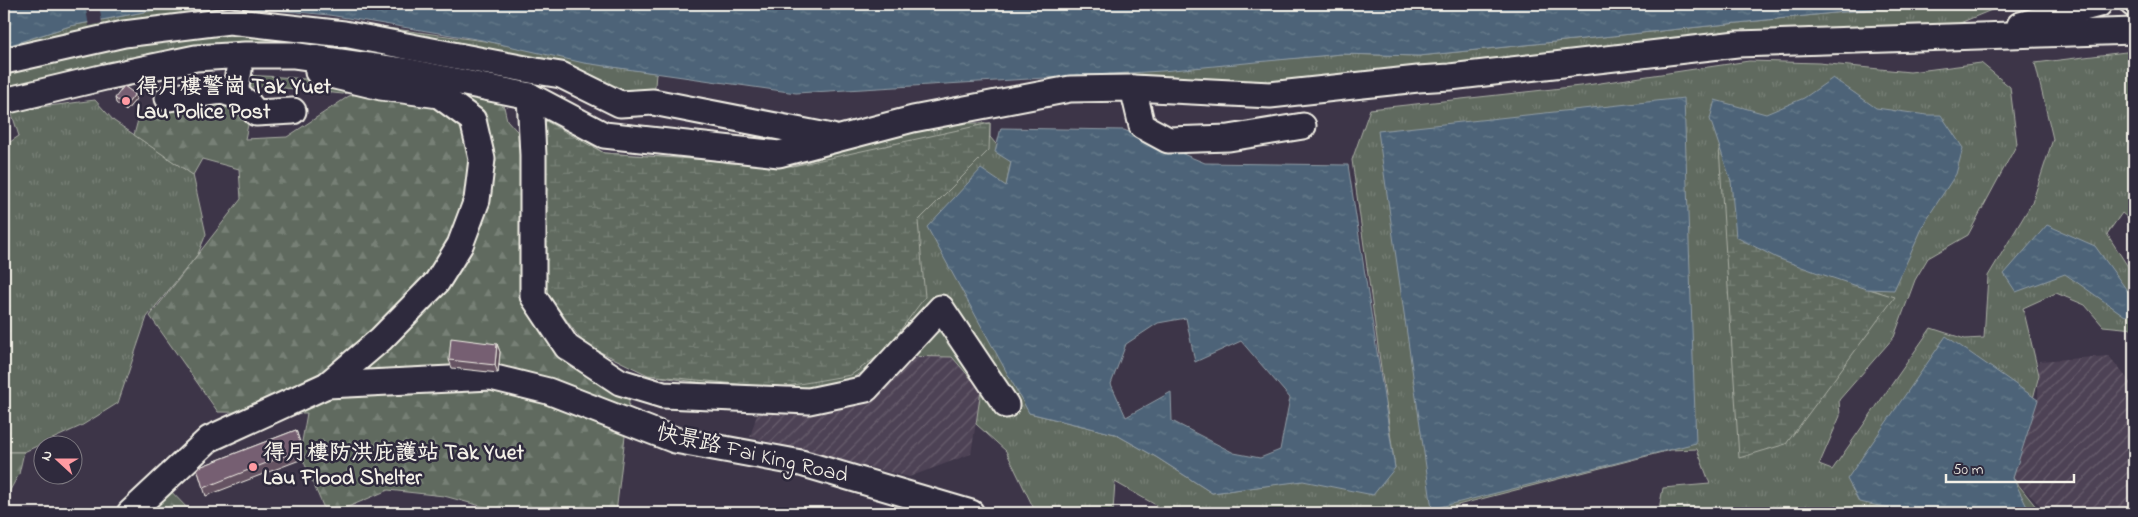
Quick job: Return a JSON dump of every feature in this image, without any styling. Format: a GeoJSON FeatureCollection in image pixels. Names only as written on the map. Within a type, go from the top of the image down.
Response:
{"type":"FeatureCollection","features":[{"type":"Feature","properties":{"kind":"street"},"geometry":{"type":"LineString","coordinates":[[1979,36],[2099,4]]}},
{"type":"Feature","properties":{"kind":"street"},"geometry":{"type":"LineString","coordinates":[[4,61],[124,34],[229,21],[344,34],[536,70],[561,75],[620,104],[653,102],[840,138]]}},
{"type":"Feature","properties":{"kind":"street"},"geometry":{"type":"LineString","coordinates":[[4,101],[196,58],[293,55],[406,70],[530,96],[604,135],[778,154],[913,119],[1070,89],[1133,88],[1270,95],[1418,78],[1450,77],[1737,44],[2134,31]]}},
{"type":"Feature","properties":{"kind":"street"},"geometry":{"type":"LineString","coordinates":[[105,77],[106,88],[137,84],[188,73],[239,70],[319,72],[381,87],[439,94],[473,120],[482,160],[477,200],[460,245],[437,282],[381,339],[328,386],[209,439],[130,513]]}},
{"type":"Feature","properties":{"kind":"street"},"geometry":{"type":"LineString","coordinates":[[237,96],[236,86],[239,70]]}},
{"type":"Feature","properties":{"kind":"street"},"geometry":{"type":"LineString","coordinates":[[1133,88],[1142,126],[1168,140],[1229,138],[1303,126]]}},
{"type":"Feature","properties":{"kind":"street"},"geometry":{"type":"LineString","coordinates":[[168,98],[222,91],[237,96],[248,103],[256,114],[293,111]]}},
{"type":"Feature","properties":{"kind":"street"},"geometry":{"type":"LineString","coordinates":[[530,96],[533,155],[533,296],[567,347],[620,382],[663,395],[809,401],[866,389],[941,308],[1006,405]]}},
{"type":"Feature","properties":{"kind":"street","name":"快景路 Fai King Road"},"geometry":{"type":"LineString","coordinates":[[328,386],[491,377],[548,391],[675,440],[801,463],[971,513]]}},
{"type":"Feature","properties":{"kind":"shaded area"},"geometry":{"type":"Polygon","coordinates":[[[892,356],[952,357],[981,390],[971,454],[909,477],[750,437],[764,392],[892,356]]]}},
{"type":"Feature","properties":{"kind":"shaded area"},"geometry":{"type":"Polygon","coordinates":[[[2109,356],[2134,387],[2134,513],[2047,513],[2013,478],[2038,400],[2039,361],[2109,356]]]}},
{"type":"Feature","properties":{"kind":"green space"},"geometry":{"type":"Polygon","coordinates":[[[186,4],[208,4],[492,42],[594,64],[656,73],[654,99],[536,71],[530,88],[312,49],[4,95],[4,47],[70,26],[186,4]]]}},
{"type":"Feature","properties":{"kind":"green space"},"geometry":{"type":"Polygon","coordinates":[[[1921,4],[2006,4],[1926,37],[1271,86],[1112,74],[1341,54],[1419,56],[1921,4]]]}},
{"type":"Feature","properties":{"kind":"green space"},"geometry":{"type":"Polygon","coordinates":[[[2134,51],[2134,223],[2122,213],[2107,234],[2134,276],[2134,329],[2103,326],[2085,305],[2056,293],[2023,308],[2039,375],[2013,478],[2041,513],[1687,513],[1659,509],[1663,488],[1710,484],[1697,449],[1670,450],[1427,513],[1170,513],[1115,482],[1113,511],[1036,513],[1006,451],[976,424],[981,390],[952,357],[892,356],[836,387],[764,392],[648,375],[545,290],[544,113],[604,153],[793,166],[938,123],[990,123],[990,137],[1011,162],[1006,186],[1029,413],[1115,434],[1156,457],[1212,493],[1395,468],[1352,160],[1370,109],[1580,86],[1749,61],[1819,63],[1910,72],[1981,63],[2010,87],[2017,144],[1968,235],[1928,258],[1915,280],[1894,337],[1839,400],[1840,416],[1819,465],[1832,470],[1931,328],[1965,339],[1984,338],[1988,276],[2032,203],[2053,139],[2035,63],[2134,51]]]}},
{"type":"Feature","properties":{"kind":"green space"},"geometry":{"type":"Polygon","coordinates":[[[243,75],[316,80],[359,89],[343,94],[275,87],[241,87],[243,75]]]}},
{"type":"Feature","properties":{"kind":"green space"},"geometry":{"type":"Polygon","coordinates":[[[474,85],[504,107],[507,120],[533,149],[537,301],[575,353],[631,385],[616,513],[507,513],[444,496],[388,490],[334,513],[326,513],[300,453],[307,413],[218,412],[150,316],[241,199],[239,169],[202,159],[193,175],[134,135],[138,120],[154,117],[172,103],[239,103],[249,120],[245,139],[287,137],[349,96],[370,90],[474,85]]]}},
{"type":"Feature","properties":{"kind":"green space"},"geometry":{"type":"Polygon","coordinates":[[[95,100],[114,121],[193,175],[206,234],[198,254],[147,317],[118,403],[81,426],[63,434],[32,434],[32,448],[24,452],[4,452],[4,146],[19,136],[11,111],[95,100]]]}},
{"type":"Feature","properties":{"kind":"green space"},"geometry":{"type":"Polygon","coordinates":[[[544,120],[604,153],[793,166],[990,123],[989,150],[918,221],[925,297],[884,352],[851,375],[776,388],[648,375],[584,344],[545,290],[544,120]]]}},
{"type":"Feature","properties":{"kind":"green space"},"geometry":{"type":"Polygon","coordinates":[[[1719,147],[1738,183],[1843,281],[1895,297],[1786,444],[1739,458],[1719,147]]]}},
{"type":"Feature","properties":{"kind":"green space"},"geometry":{"type":"Polygon","coordinates":[[[4,452],[24,452],[19,474],[4,501],[4,452]]]}},
{"type":"Feature","properties":{"kind":"green space"},"geometry":{"type":"Polygon","coordinates":[[[163,483],[192,513],[130,513],[163,483]]]}},
{"type":"Feature","properties":{"kind":"water"},"geometry":{"type":"Polygon","coordinates":[[[4,4],[186,4],[70,26],[4,47],[4,4]]]}},
{"type":"Feature","properties":{"kind":"water"},"geometry":{"type":"Polygon","coordinates":[[[213,4],[1921,4],[1419,56],[1341,54],[1162,71],[796,93],[584,63],[482,40],[329,15],[213,4]]]}},
{"type":"Feature","properties":{"kind":"water"},"geometry":{"type":"Polygon","coordinates":[[[1833,78],[1876,108],[1941,115],[1963,148],[1956,174],[1926,220],[1894,290],[1866,289],[1821,274],[1777,258],[1736,237],[1731,181],[1710,119],[1715,100],[1766,114],[1804,98],[1833,78]]]}},
{"type":"Feature","properties":{"kind":"water"},"geometry":{"type":"Polygon","coordinates":[[[1684,98],[1696,443],[1432,509],[1378,131],[1684,98]]]}},
{"type":"Feature","properties":{"kind":"water"},"geometry":{"type":"Polygon","coordinates":[[[1001,128],[1124,130],[1205,163],[1348,165],[1395,468],[1373,495],[1303,481],[1212,493],[1156,457],[1115,434],[1029,413],[927,227],[981,169],[1006,186],[1011,162],[995,152],[1001,128]],[[1186,318],[1158,323],[1126,344],[1111,384],[1126,417],[1171,392],[1172,421],[1234,453],[1260,458],[1280,450],[1290,398],[1241,341],[1195,362],[1186,318]]]}},
{"type":"Feature","properties":{"kind":"water"},"geometry":{"type":"Polygon","coordinates":[[[2047,225],[2095,246],[2134,300],[2134,313],[2125,316],[2065,274],[2016,292],[2004,274],[2047,225]]]}},
{"type":"Feature","properties":{"kind":"water"},"geometry":{"type":"Polygon","coordinates":[[[1946,336],[2038,400],[2013,478],[2030,513],[1915,513],[1859,502],[1847,479],[1946,336]]]}},
{"type":"Feature","properties":{"kind":"pier"},"geometry":{"type":"Polygon","coordinates":[[[85,4],[99,4],[102,23],[89,26],[85,4]]]}},
{"type":"Feature","properties":{"kind":"building","name":"得月樓警崗 Tak Yuet Lau Police Post"},"geometry":{"type":"Polygon","coordinates":[[[124,86],[135,94],[125,107],[115,98],[124,86]]]}},
{"type":"Feature","properties":{"kind":"building"},"geometry":{"type":"Polygon","coordinates":[[[451,338],[497,344],[495,365],[449,360],[451,338]]]}},
{"type":"Feature","properties":{"kind":"building"},"geometry":{"type":"Polygon","coordinates":[[[296,430],[302,449],[203,488],[197,468],[296,430]]]}},
{"type":"Feature","properties":{"kind":"place","name":"得月樓警崗 Tak Yuet Lau Police Post"},"geometry":{"type":"Point","coordinates":[126,101]}},
{"type":"Feature","properties":{"kind":"place","name":"得月樓防洪庇護站 Tak Yuet Lau Flood Shelter"},"geometry":{"type":"Point","coordinates":[253,467]}}]}
